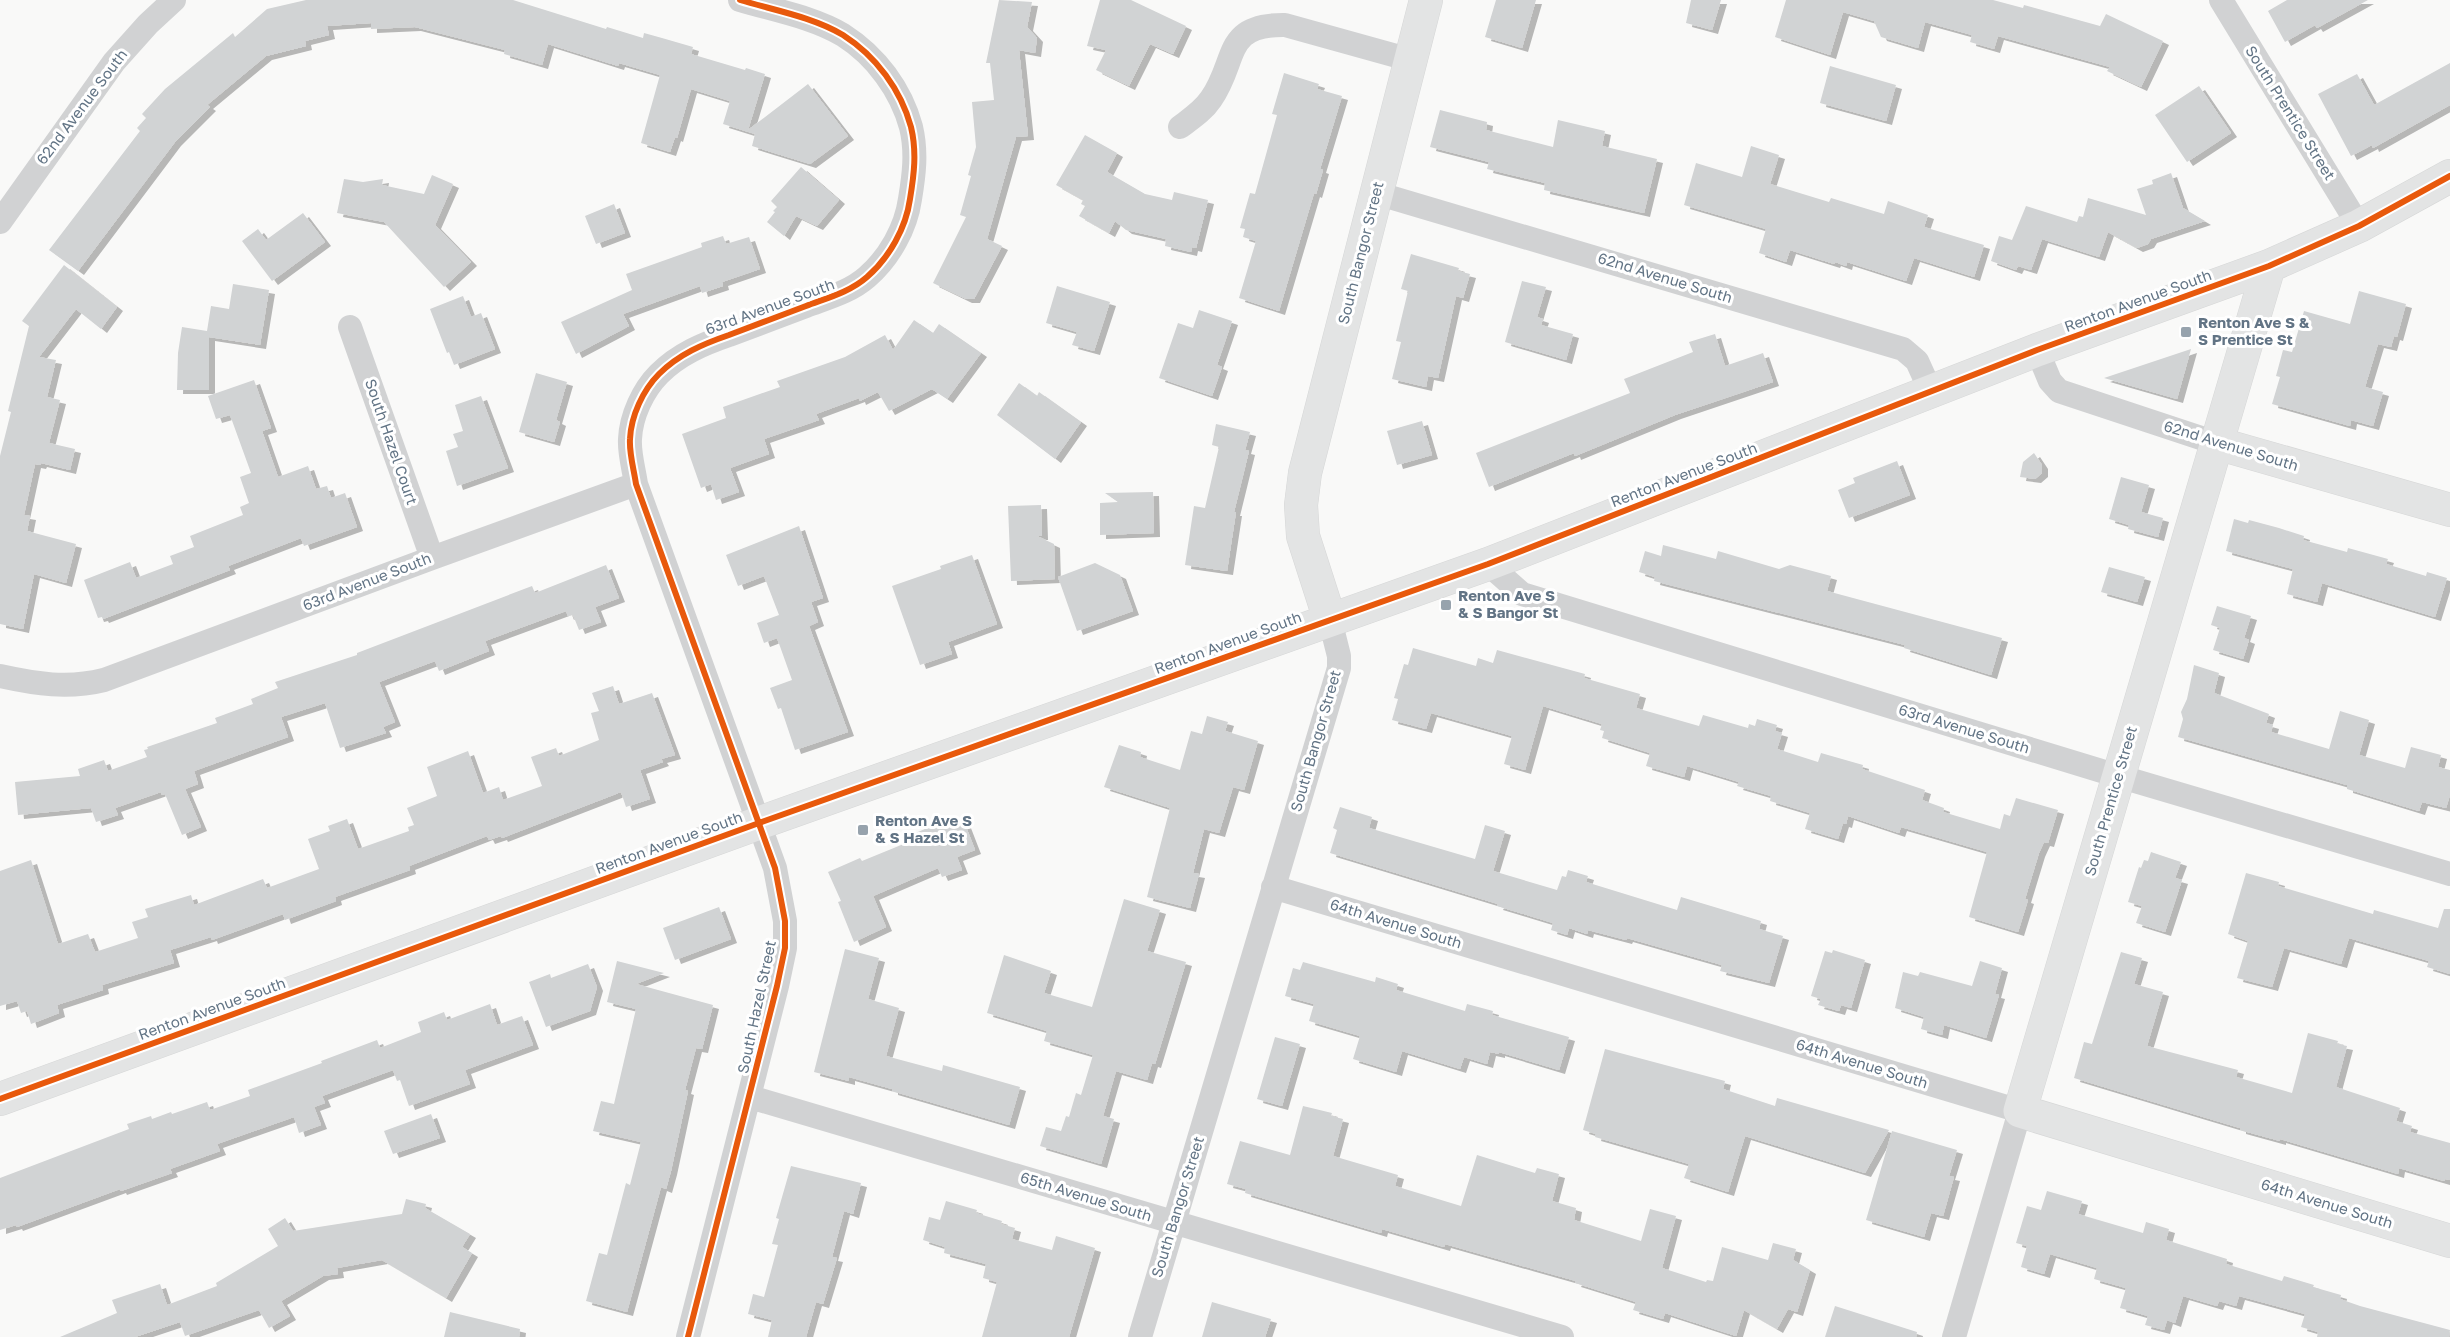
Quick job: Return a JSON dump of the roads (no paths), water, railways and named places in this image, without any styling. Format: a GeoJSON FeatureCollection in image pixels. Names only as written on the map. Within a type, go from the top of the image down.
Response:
{"type":"FeatureCollection","features":[{"type":"Feature","properties":{"kind":"main road","name":"South Bangor Street"},"geometry":{"type":"LineString","coordinates":[[1330,620],[1303,536],[1301,505],[1305,473],[1426,0]]}},
{"type":"Feature","properties":{"kind":"main road","name":"Renton Avenue South"},"geometry":{"type":"LineString","coordinates":[[0,1099],[759,824],[1488,564],[2037,350],[2270,266],[2360,226],[2450,176]]}},
{"type":"Feature","properties":{"kind":"main road","name":"South Prentice Street"},"geometry":{"type":"LineString","coordinates":[[2020,1111],[2216,442],[2270,266]]}},
{"type":"Feature","properties":{"kind":"main road","name":"62nd Avenue South"},"geometry":{"type":"LineString","coordinates":[[2216,442],[2450,510]]}},
{"type":"Feature","properties":{"kind":"main road","name":"64th Avenue South"},"geometry":{"type":"LineString","coordinates":[[2020,1111],[2450,1241]]}},
{"type":"Feature","properties":{"kind":"street","name":"62nd Avenue South"},"geometry":{"type":"LineString","coordinates":[[0,222],[114,62],[148,24],[174,0]]}},
{"type":"Feature","properties":{"kind":"street","name":"63rd Avenue South"},"geometry":{"type":"LineString","coordinates":[[0,676],[33,684],[56,686],[79,686],[104,680],[636,484],[629,440],[633,418],[644,395],[658,375],[676,358],[703,344],[845,291],[867,277],[900,233],[909,209],[914,178],[915,144],[906,110],[888,77],[868,55],[843,35],[814,22],[740,0]]}},
{"type":"Feature","properties":{"kind":"street","name":"South Prentice Street"},"geometry":{"type":"LineString","coordinates":[[2221,0],[2360,226]]}},
{"type":"Feature","properties":{"kind":"street"},"geometry":{"type":"LineString","coordinates":[[1180,127],[1199,113],[1212,98],[1222,80],[1233,49],[1251,29],[1267,25],[1285,25],[1411,60]]}},
{"type":"Feature","properties":{"kind":"street","name":"62nd Avenue South"},"geometry":{"type":"LineString","coordinates":[[1376,193],[1903,349],[1917,361],[1931,392]]}},
{"type":"Feature","properties":{"kind":"street","name":"South Hazel Court"},"geometry":{"type":"LineString","coordinates":[[350,327],[432,558]]}},
{"type":"Feature","properties":{"kind":"street","name":"62nd Avenue South"},"geometry":{"type":"LineString","coordinates":[[2037,350],[2050,381],[2059,391],[2216,442]]}},
{"type":"Feature","properties":{"kind":"street","name":"South Hazel Street"},"geometry":{"type":"LineString","coordinates":[[636,484],[775,868],[785,921],[785,948],[750,1098],[688,1337]]}},
{"type":"Feature","properties":{"kind":"street","name":"63rd Avenue South"},"geometry":{"type":"LineString","coordinates":[[1488,564],[1522,594],[2118,776],[2450,874]]}},
{"type":"Feature","properties":{"kind":"street","name":"South Bangor Street"},"geometry":{"type":"LineString","coordinates":[[1140,1337],[1339,668],[1340,656],[1330,620]]}},
{"type":"Feature","properties":{"kind":"street","name":"64th Avenue South"},"geometry":{"type":"LineString","coordinates":[[1273,887],[2020,1111]]}},
{"type":"Feature","properties":{"kind":"street","name":"65th Avenue South"},"geometry":{"type":"LineString","coordinates":[[750,1098],[1562,1337]]}},
{"type":"Feature","properties":{"kind":"street","name":"South Prentice Street"},"geometry":{"type":"LineString","coordinates":[[1954,1337],[2020,1111]]}},
{"type":"Feature","properties":{"kind":"place","name":"Renton Ave S & S Prentice St"},"geometry":{"type":"Point","coordinates":[2186,332]}},
{"type":"Feature","properties":{"kind":"place","name":"Renton Ave S & S Bangor St"},"geometry":{"type":"Point","coordinates":[1446,605]}},
{"type":"Feature","properties":{"kind":"place","name":"Renton Ave S & S Hazel St"},"geometry":{"type":"Point","coordinates":[863,830]}}]}
